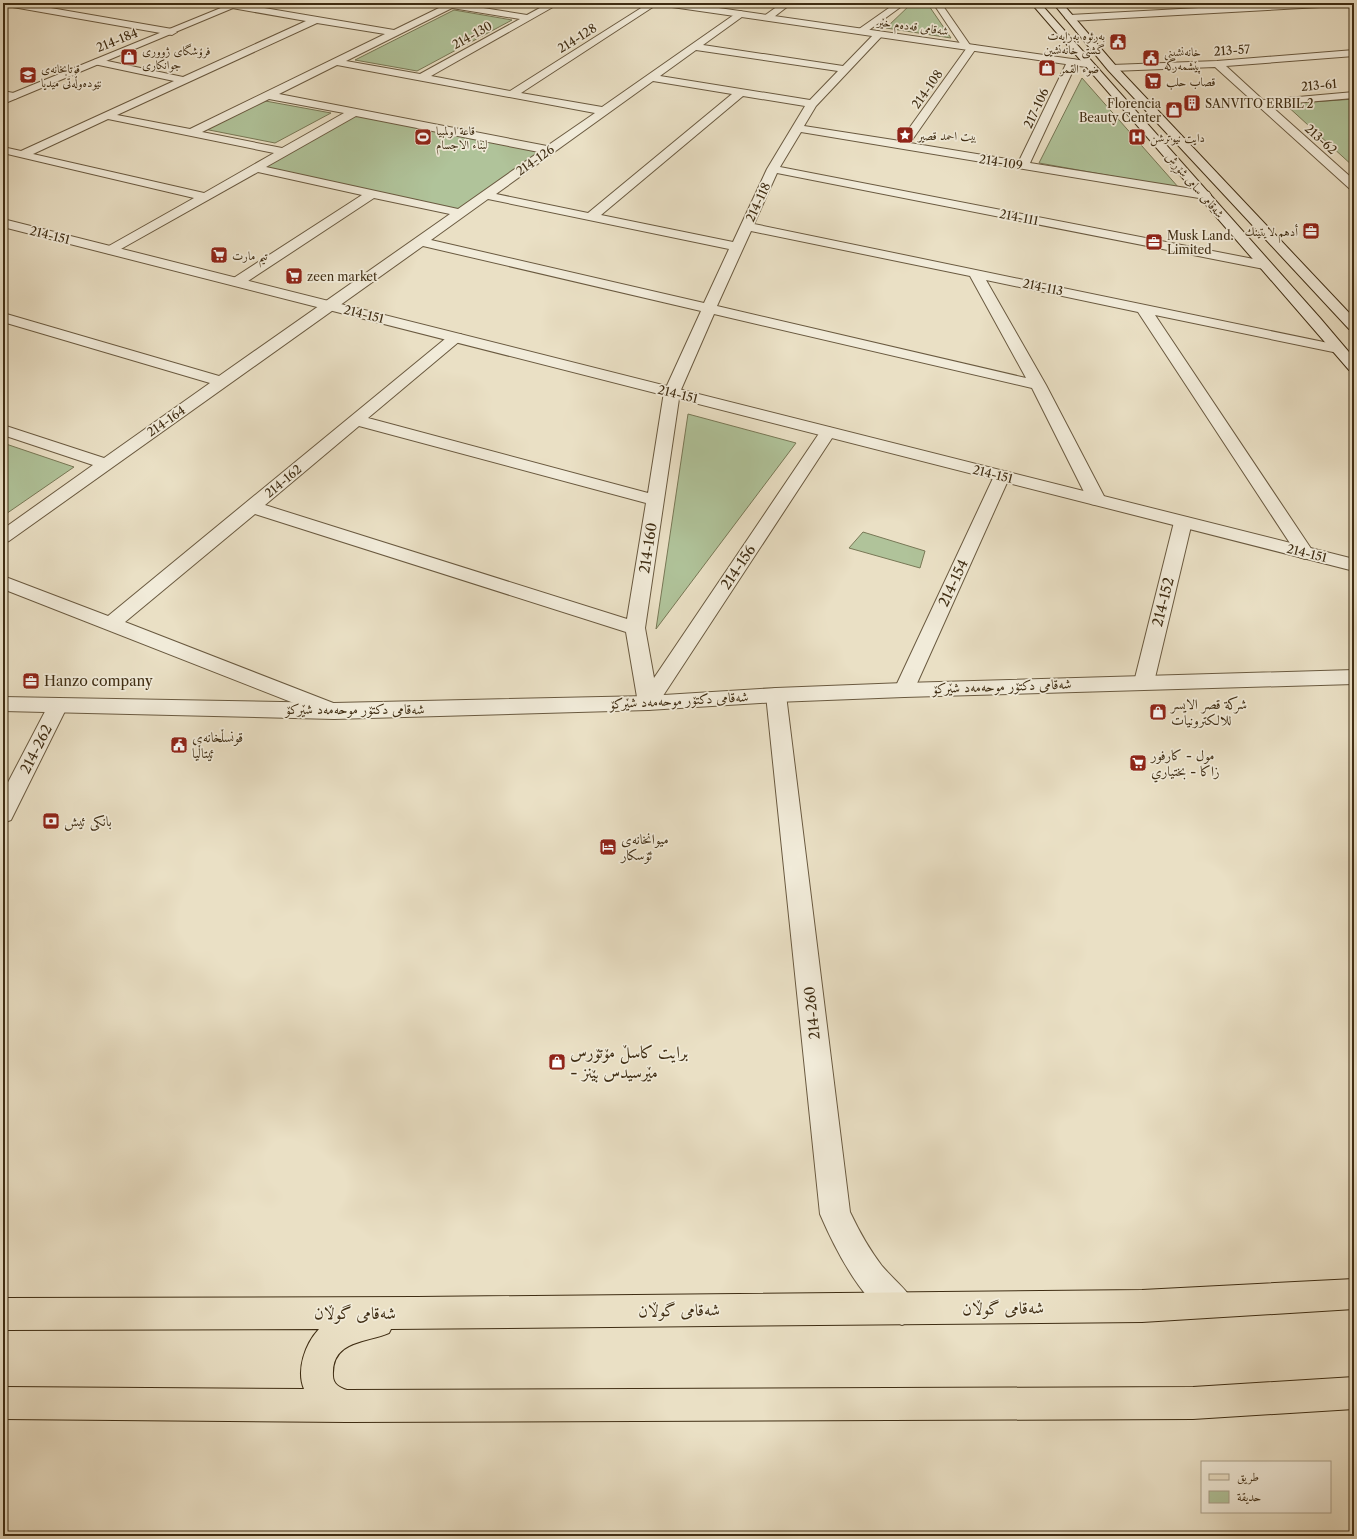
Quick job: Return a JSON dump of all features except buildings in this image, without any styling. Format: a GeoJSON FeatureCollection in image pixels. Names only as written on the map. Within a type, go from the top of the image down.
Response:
{"type":"FeatureCollection","features":[{"type":"Feature","properties":{"kind":"main road","name":"شەقامی گوڵان"},"geometry":{"type":"LineString","coordinates":[[3,1314],[418,1313],[1142,1306],[1354,1294]]}},
{"type":"Feature","properties":{"kind":"main road"},"geometry":{"type":"LineString","coordinates":[[347,1406],[335,1403],[325,1397],[319,1386],[316,1373],[318,1360],[333,1336],[342,1330],[418,1313]]}},
{"type":"Feature","properties":{"kind":"main road"},"geometry":{"type":"LineString","coordinates":[[3,1402],[347,1406],[1193,1403],[1354,1393]]}},
{"type":"Feature","properties":{"kind":"street"},"geometry":{"type":"LineString","coordinates":[[7,3],[21,4],[172,32]]}},
{"type":"Feature","properties":{"kind":"street"},"geometry":{"type":"LineString","coordinates":[[432,3],[528,18]]}},
{"type":"Feature","properties":{"kind":"street","name":"214-130"},"geometry":{"type":"LineString","coordinates":[[422,78],[556,3]]}},
{"type":"Feature","properties":{"kind":"street","name":"214-128"},"geometry":{"type":"LineString","coordinates":[[512,94],[655,3]]}},
{"type":"Feature","properties":{"kind":"street","name":"شەقامی قەدەم خێر"},"geometry":{"type":"LineString","coordinates":[[665,3],[682,4],[767,18],[1086,64]]}},
{"type":"Feature","properties":{"kind":"street"},"geometry":{"type":"LineString","coordinates":[[767,18],[788,3]]}},
{"type":"Feature","properties":{"kind":"street"},"geometry":{"type":"LineString","coordinates":[[862,32],[902,3]]}},
{"type":"Feature","properties":{"kind":"street"},"geometry":{"type":"LineString","coordinates":[[937,3],[969,47]]}},
{"type":"Feature","properties":{"kind":"street","name":"شەقامی سامی شۆڕش"},"geometry":{"type":"LineString","coordinates":[[1035,3],[1086,64],[1205,195],[1264,265],[1354,367]]}},
{"type":"Feature","properties":{"kind":"street"},"geometry":{"type":"LineString","coordinates":[[1063,10],[1228,3]]}},
{"type":"Feature","properties":{"kind":"street"},"geometry":{"type":"LineString","coordinates":[[1063,10],[1339,3]]}},
{"type":"Feature","properties":{"kind":"street"},"geometry":{"type":"LineString","coordinates":[[238,4],[318,20],[395,32]]}},
{"type":"Feature","properties":{"kind":"street","name":"214-184"},"geometry":{"type":"LineString","coordinates":[[3,101],[238,4]]}},
{"type":"Feature","properties":{"kind":"street"},"geometry":{"type":"LineString","coordinates":[[191,133],[450,6]]}},
{"type":"Feature","properties":{"kind":"street","name":"شەقامی سامی شۆڕش"},"geometry":{"type":"LineString","coordinates":[[1063,10],[1112,68],[1352,321]]}},
{"type":"Feature","properties":{"kind":"street","name":"214-126"},"geometry":{"type":"LineString","coordinates":[[330,305],[741,14]]}},
{"type":"Feature","properties":{"kind":"street"},"geometry":{"type":"LineString","coordinates":[[23,154],[318,20]]}},
{"type":"Feature","properties":{"kind":"street","name":"214-118"},"geometry":{"type":"LineString","coordinates":[[672,392],[708,308],[773,169],[812,104],[879,34]]}},
{"type":"Feature","properties":{"kind":"street"},"geometry":{"type":"LineString","coordinates":[[695,46],[845,69]]}},
{"type":"Feature","properties":{"kind":"street","name":"214-108"},"geometry":{"type":"LineString","coordinates":[[903,146],[969,47]]}},
{"type":"Feature","properties":{"kind":"street","name":"213-57"},"geometry":{"type":"LineString","coordinates":[[1112,68],[1217,64],[1354,53]]}},
{"type":"Feature","properties":{"kind":"street"},"geometry":{"type":"LineString","coordinates":[[98,62],[184,80]]}},
{"type":"Feature","properties":{"kind":"street"},"geometry":{"type":"LineString","coordinates":[[336,62],[604,111]]}},
{"type":"Feature","properties":{"kind":"street","name":"217-106"},"geometry":{"type":"LineString","coordinates":[[1023,165],[1072,62]]}},
{"type":"Feature","properties":{"kind":"street","name":"213-62"},"geometry":{"type":"LineString","coordinates":[[1217,64],[1354,186]]}},
{"type":"Feature","properties":{"kind":"street"},"geometry":{"type":"LineString","coordinates":[[651,78],[812,104]]}},
{"type":"Feature","properties":{"kind":"street"},"geometry":{"type":"LineString","coordinates":[[592,216],[740,93]]}},
{"type":"Feature","properties":{"kind":"street"},"geometry":{"type":"LineString","coordinates":[[3,94],[15,96]]}},
{"type":"Feature","properties":{"kind":"street"},"geometry":{"type":"LineString","coordinates":[[267,95],[549,150]]}},
{"type":"Feature","properties":{"kind":"street","name":"213-61"},"geometry":{"type":"LineString","coordinates":[[1262,103],[1354,96]]}},
{"type":"Feature","properties":{"kind":"street"},"geometry":{"type":"LineString","coordinates":[[112,250],[354,112]]}},
{"type":"Feature","properties":{"kind":"street"},"geometry":{"type":"LineString","coordinates":[[108,116],[285,152]]}},
{"type":"Feature","properties":{"kind":"street","name":"214-109"},"geometry":{"type":"LineString","coordinates":[[797,128],[1205,195]]}},
{"type":"Feature","properties":{"kind":"street"},"geometry":{"type":"LineString","coordinates":[[3,150],[206,197]]}},
{"type":"Feature","properties":{"kind":"street"},"geometry":{"type":"LineString","coordinates":[[256,168],[460,213]]}},
{"type":"Feature","properties":{"kind":"street","name":"214-111"},"geometry":{"type":"LineString","coordinates":[[773,169],[1264,265]]}},
{"type":"Feature","properties":{"kind":"street"},"geometry":{"type":"LineString","coordinates":[[237,282],[372,194]]}},
{"type":"Feature","properties":{"kind":"street"},"geometry":{"type":"LineString","coordinates":[[485,195],[737,247]]}},
{"type":"Feature","properties":{"kind":"street","name":"214-151"},"geometry":{"type":"LineString","coordinates":[[4,224],[330,305],[1354,565]]}},
{"type":"Feature","properties":{"kind":"street","name":"214-113"},"geometry":{"type":"LineString","coordinates":[[747,226],[1338,349]]}},
{"type":"Feature","properties":{"kind":"street"},"geometry":{"type":"LineString","coordinates":[[420,241],[1038,385]]}},
{"type":"Feature","properties":{"kind":"street"},"geometry":{"type":"LineString","coordinates":[[975,273],[1038,385],[1097,500]]}},
{"type":"Feature","properties":{"kind":"street","name":"214-164"},"geometry":{"type":"LineString","coordinates":[[3,537],[330,305]]}},
{"type":"Feature","properties":{"kind":"street"},"geometry":{"type":"LineString","coordinates":[[1143,308],[1305,553]]}},
{"type":"Feature","properties":{"kind":"street"},"geometry":{"type":"LineString","coordinates":[[3,317],[222,382]]}},
{"type":"Feature","properties":{"kind":"street","name":"214-162"},"geometry":{"type":"LineString","coordinates":[[111,624],[456,337]]}},
{"type":"Feature","properties":{"kind":"street","name":"214-160"},"geometry":{"type":"LineString","coordinates":[[648,703],[635,628],[672,392]]}},
{"type":"Feature","properties":{"kind":"street"},"geometry":{"type":"LineString","coordinates":[[357,420],[655,500]]}},
{"type":"Feature","properties":{"kind":"street"},"geometry":{"type":"LineString","coordinates":[[3,430],[106,464]]}},
{"type":"Feature","properties":{"kind":"street","name":"214-156"},"geometry":{"type":"LineString","coordinates":[[648,703],[828,432]]}},
{"type":"Feature","properties":{"kind":"street","name":"214-154"},"geometry":{"type":"LineString","coordinates":[[904,690],[1002,476]]}},
{"type":"Feature","properties":{"kind":"street"},"geometry":{"type":"LineString","coordinates":[[252,507],[635,628]]}},
{"type":"Feature","properties":{"kind":"street","name":"214-152"},"geometry":{"type":"LineString","coordinates":[[1144,682],[1183,522]]}},
{"type":"Feature","properties":{"kind":"street"},"geometry":{"type":"LineString","coordinates":[[3,582],[334,711]]}},
{"type":"Feature","properties":{"kind":"street","name":"شەقامی دکتۆر موحەمەد شێرکۆ"},"geometry":{"type":"LineString","coordinates":[[3,704],[334,711],[648,703],[776,695],[904,690],[1354,677]]}},
{"type":"Feature","properties":{"kind":"street","name":"214-260"},"geometry":{"type":"LineString","coordinates":[[776,695],[835,1214],[848,1244],[868,1273],[902,1309]]}},
{"type":"Feature","properties":{"kind":"street","name":"214-262"},"geometry":{"type":"LineString","coordinates":[[3,814],[58,705]]}},
{"type":"Feature","properties":{"kind":"green space"},"geometry":{"type":"Polygon","coordinates":[[[912,3],[927,3],[951,38],[886,28],[912,3]]]}},
{"type":"Feature","properties":{"kind":"green space"},"geometry":{"type":"Polygon","coordinates":[[[454,10],[512,20],[417,71],[355,60],[454,10]]]}},
{"type":"Feature","properties":{"kind":"green space"},"geometry":{"type":"Polygon","coordinates":[[[1082,78],[1179,188],[1039,163],[1082,78]]]}},
{"type":"Feature","properties":{"kind":"green space"},"geometry":{"type":"Polygon","coordinates":[[[1354,99],[1354,167],[1285,104],[1354,99]]]}},
{"type":"Feature","properties":{"kind":"green space"},"geometry":{"type":"Polygon","coordinates":[[[260,100],[331,113],[275,143],[204,129],[260,100]]]}},
{"type":"Feature","properties":{"kind":"green space"},"geometry":{"type":"Polygon","coordinates":[[[354,112],[549,150],[460,213],[256,168],[354,112]]]}},
{"type":"Feature","properties":{"kind":"green space"},"geometry":{"type":"Polygon","coordinates":[[[688,414],[796,443],[656,629],[688,414]]]}},
{"type":"Feature","properties":{"kind":"green space"},"geometry":{"type":"Polygon","coordinates":[[[3,443],[74,467],[3,516],[3,443]]]}},
{"type":"Feature","properties":{"kind":"green space"},"geometry":{"type":"Polygon","coordinates":[[[863,532],[925,551],[920,568],[849,548],[863,532]]]}},
{"type":"Feature","properties":{"kind":"place","name":"بەرئوە بەرایەت گشتی خانەنشین"},"geometry":{"type":"Point","coordinates":[1118,42]}},
{"type":"Feature","properties":{"kind":"place","name":"فرۆشگای ژووری جوانکاری"},"geometry":{"type":"Point","coordinates":[129,57]}},
{"type":"Feature","properties":{"kind":"place","name":"خانەنشینی پێشمەرگە"},"geometry":{"type":"Point","coordinates":[1151,58]}},
{"type":"Feature","properties":{"kind":"place","name":"ضوء القمر"},"geometry":{"type":"Point","coordinates":[1047,68]}},
{"type":"Feature","properties":{"kind":"place","name":"قوتابخانەی نێودەوڵەتی میدیا"},"geometry":{"type":"Point","coordinates":[28,75]}},
{"type":"Feature","properties":{"kind":"place","name":"قصاب حلب"},"geometry":{"type":"Point","coordinates":[1153,81]}},
{"type":"Feature","properties":{"kind":"place","name":"SANVITO ERBIL 2"},"geometry":{"type":"Point","coordinates":[1192,103]}},
{"type":"Feature","properties":{"kind":"place","name":"Florencia Beauty Center"},"geometry":{"type":"Point","coordinates":[1174,110]}},
{"type":"Feature","properties":{"kind":"place","name":"بيت احمد قصير"},"geometry":{"type":"Point","coordinates":[905,135]}},
{"type":"Feature","properties":{"kind":"place","name":"قاعة اولمبيا لبناء الاجسام"},"geometry":{"type":"Point","coordinates":[423,137]}},
{"type":"Feature","properties":{"kind":"place","name":"دايت نيوترشن"},"geometry":{"type":"Point","coordinates":[1137,137]}},
{"type":"Feature","properties":{"kind":"place","name":"أدهم لايتينك"},"geometry":{"type":"Point","coordinates":[1311,231]}},
{"type":"Feature","properties":{"kind":"place","name":"Musk Land. Limited"},"geometry":{"type":"Point","coordinates":[1154,242]}},
{"type":"Feature","properties":{"kind":"place","name":"تيم مارت"},"geometry":{"type":"Point","coordinates":[219,255]}},
{"type":"Feature","properties":{"kind":"place","name":"zeen market"},"geometry":{"type":"Point","coordinates":[294,276]}},
{"type":"Feature","properties":{"kind":"place","name":"Hanzo company"},"geometry":{"type":"Point","coordinates":[31,681]}},
{"type":"Feature","properties":{"kind":"place","name":"شركة قصر الايسر للالكترونيات"},"geometry":{"type":"Point","coordinates":[1158,712]}},
{"type":"Feature","properties":{"kind":"place","name":"قونسڵخانەی ئیتاڵیا"},"geometry":{"type":"Point","coordinates":[179,745]}},
{"type":"Feature","properties":{"kind":"place","name":"مول - كارفور زاكا - بختياري"},"geometry":{"type":"Point","coordinates":[1138,763]}},
{"type":"Feature","properties":{"kind":"place","name":"بانکی ئیش"},"geometry":{"type":"Point","coordinates":[51,821]}},
{"type":"Feature","properties":{"kind":"place","name":"میوانخانەی ئۆسکار"},"geometry":{"type":"Point","coordinates":[608,847]}},
{"type":"Feature","properties":{"kind":"place","name":"برایت کاسڵ مۆتۆرس - مێرسیدس بێنز"},"geometry":{"type":"Point","coordinates":[557,1062]}}]}
